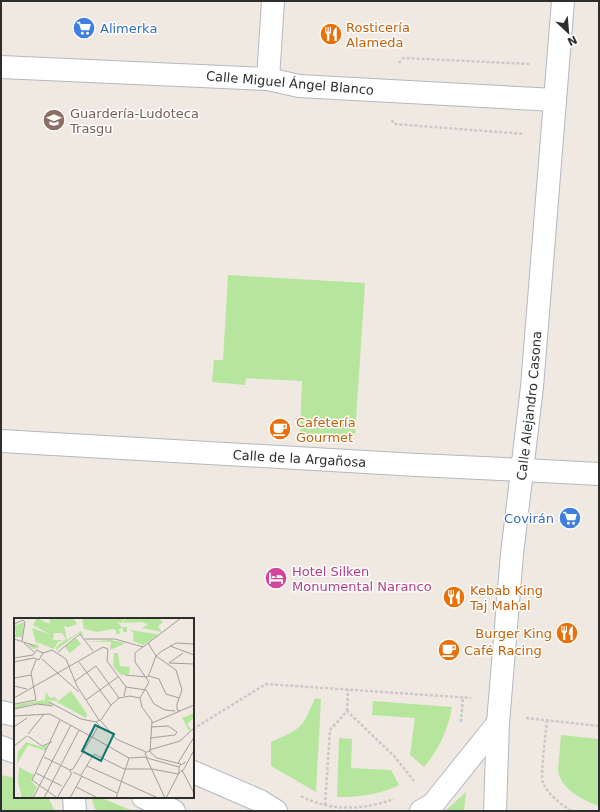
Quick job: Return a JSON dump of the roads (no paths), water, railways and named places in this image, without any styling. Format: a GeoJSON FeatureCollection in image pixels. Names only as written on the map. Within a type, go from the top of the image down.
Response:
{"type":"FeatureCollection","features":[{"type":"Feature","properties":{"kind":"street"},"geometry":{"type":"LineString","coordinates":[[268,79],[273,1]]}},
{"type":"Feature","properties":{"kind":"street","name":"Calle Alejandro Casona"},"geometry":{"type":"LineString","coordinates":[[495,811],[499,713],[512,554],[523,470],[532,379],[563,1]]}},
{"type":"Feature","properties":{"kind":"street","name":"Calle Miguel Ángel Blanco"},"geometry":{"type":"LineString","coordinates":[[1,67],[268,79],[299,86],[555,100]]}},
{"type":"Feature","properties":{"kind":"street","name":"Calle de la Argañosa"},"geometry":{"type":"LineString","coordinates":[[1,441],[599,474]]}},
{"type":"Feature","properties":{"kind":"street"},"geometry":{"type":"LineString","coordinates":[[1,712],[14,715]]}},
{"type":"Feature","properties":{"kind":"street"},"geometry":{"type":"LineString","coordinates":[[421,811],[433,804],[499,713]]}},
{"type":"Feature","properties":{"kind":"street"},"geometry":{"type":"LineString","coordinates":[[1,747],[14,752]]}},
{"type":"Feature","properties":{"kind":"street"},"geometry":{"type":"LineString","coordinates":[[194,772],[260,801],[276,811]]}},
{"type":"Feature","properties":{"kind":"street"},"geometry":{"type":"LineString","coordinates":[[74,798],[75,811]]}},
{"type":"Feature","properties":{"kind":"street"},"geometry":{"type":"LineString","coordinates":[[145,798],[174,811]]}},
{"type":"Feature","properties":{"kind":"place","name":"Alimerka"},"geometry":{"type":"Point","coordinates":[84,28]}},
{"type":"Feature","properties":{"kind":"place","name":"Rosticería Alameda"},"geometry":{"type":"Point","coordinates":[331,34]}},
{"type":"Feature","properties":{"kind":"place","name":"Guardería-Ludoteca Trasgu"},"geometry":{"type":"Point","coordinates":[54,120]}},
{"type":"Feature","properties":{"kind":"place","name":"Cafetería Gourmet"},"geometry":{"type":"Point","coordinates":[280,429]}},
{"type":"Feature","properties":{"kind":"place","name":"Covirán"},"geometry":{"type":"Point","coordinates":[570,518]}},
{"type":"Feature","properties":{"kind":"place","name":"Hotel Silken Monumental Naranco"},"geometry":{"type":"Point","coordinates":[276,578]}},
{"type":"Feature","properties":{"kind":"place","name":"Kebab King Taj Mahal"},"geometry":{"type":"Point","coordinates":[454,597]}},
{"type":"Feature","properties":{"kind":"place","name":"Burger King"},"geometry":{"type":"Point","coordinates":[567,633]}},
{"type":"Feature","properties":{"kind":"place","name":"Café Racing"},"geometry":{"type":"Point","coordinates":[449,650]}}]}
